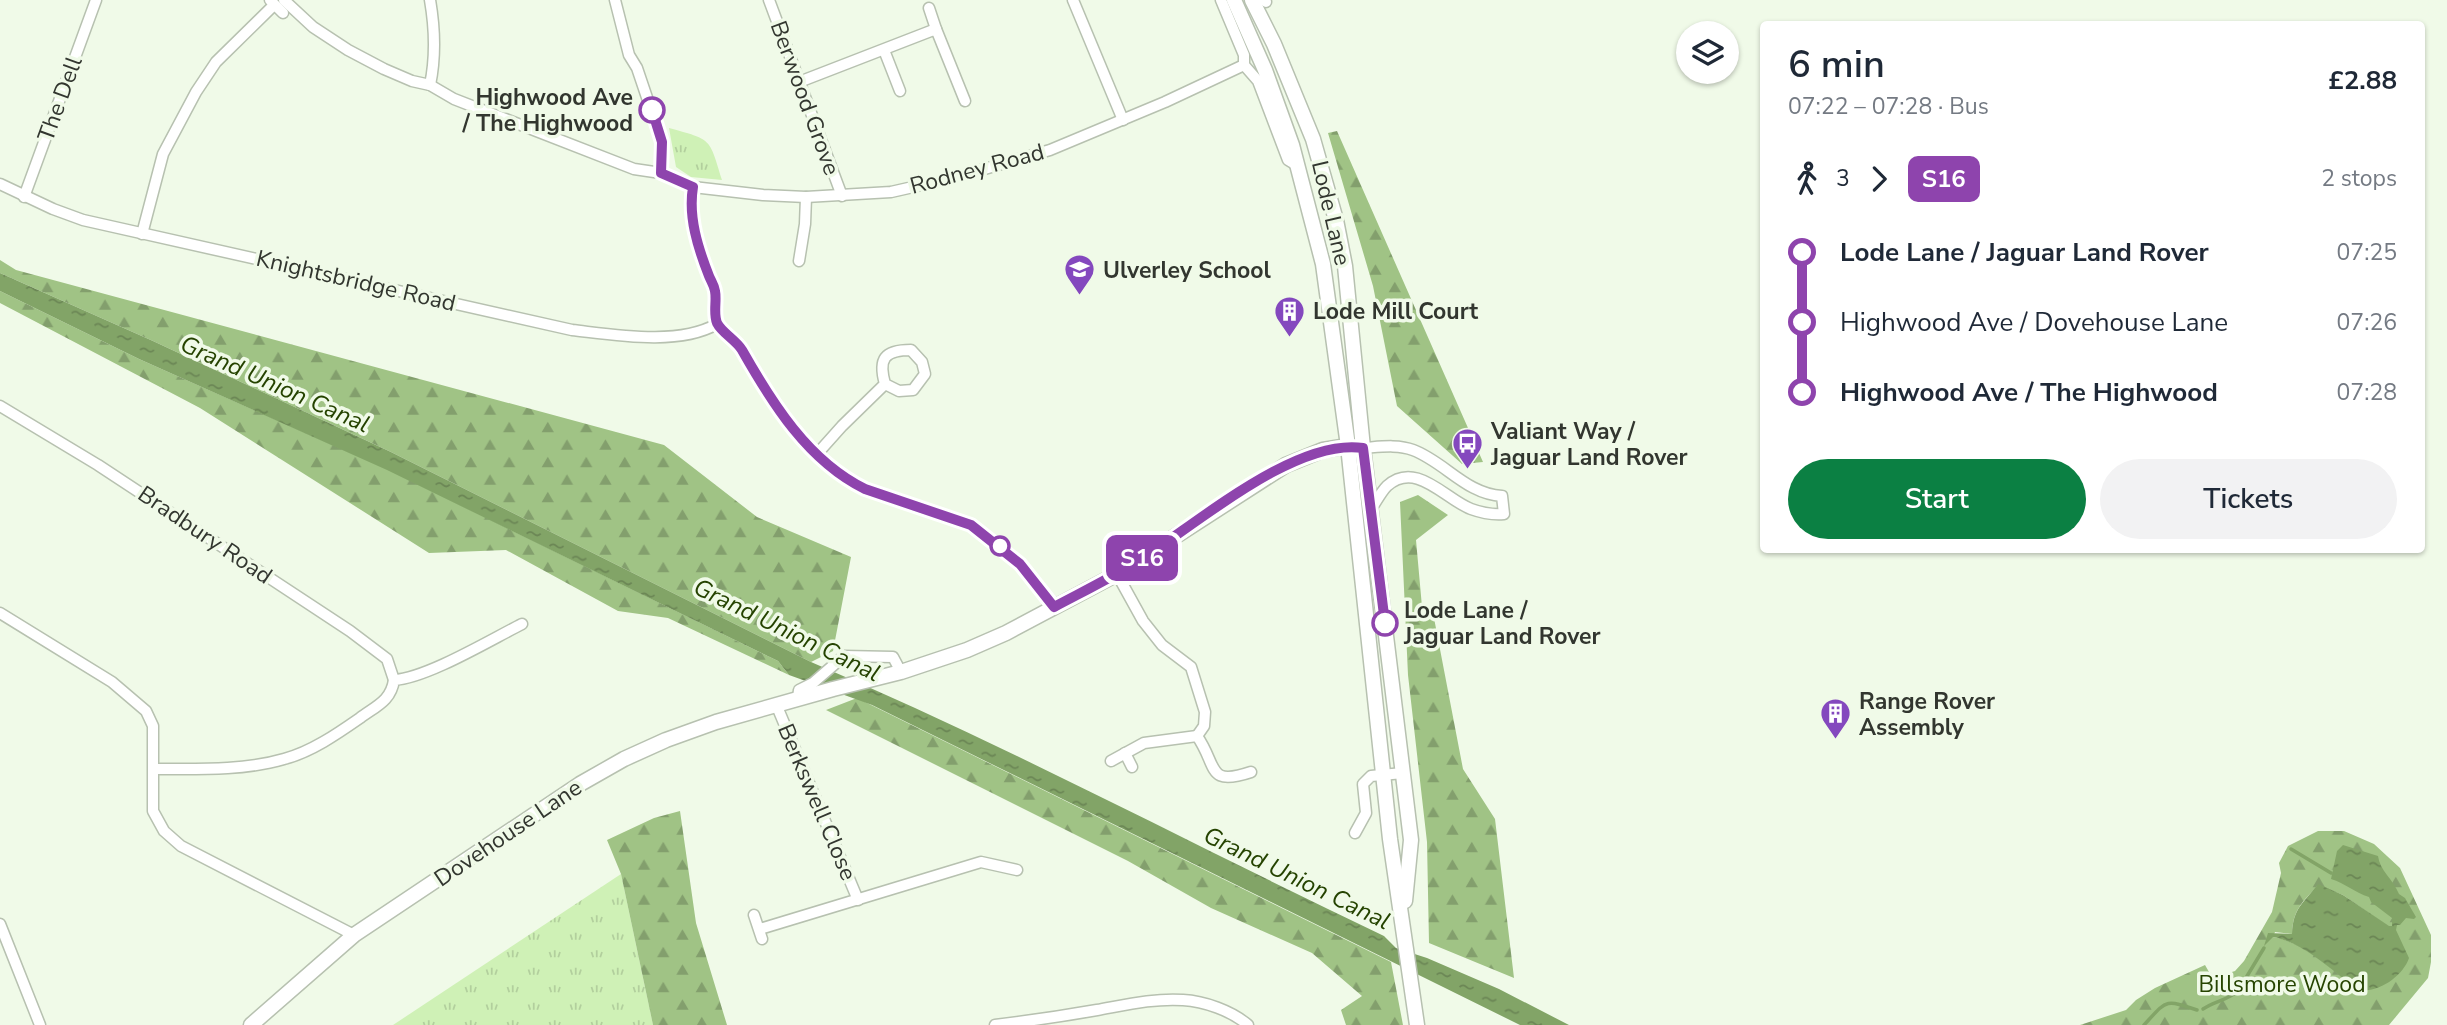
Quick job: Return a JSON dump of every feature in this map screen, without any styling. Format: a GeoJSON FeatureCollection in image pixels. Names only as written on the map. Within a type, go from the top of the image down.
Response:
{"type":"FeatureCollection","features":[{"type":"Feature","properties":{"kind":"main road","name":"Lode Lane"},"geometry":{"type":"LineString","coordinates":[[1234,0],[1265,71],[1298,166],[1323,264],[1356,447],[1371,509],[1411,840],[1403,919]]}},
{"type":"Feature","properties":{"kind":"main road","name":"Lode Lane"},"geometry":{"type":"LineString","coordinates":[[1261,1],[1273,44],[1313,139],[1336,220],[1345,266],[1371,670],[1385,775],[1390,839],[1417,1025]]}},
{"type":"Feature","properties":{"kind":"main road","name":"Dovehouse Lane"},"geometry":{"type":"LineString","coordinates":[[251,1025],[355,935],[580,784],[624,759],[666,740],[776,704],[901,672],[967,650],[1117,573],[1286,465],[1323,450],[1356,447]]}},
{"type":"Feature","properties":{"kind":"street","name":"The Dell"},"geometry":{"type":"LineString","coordinates":[[24,197],[96,0]]}},
{"type":"Feature","properties":{"kind":"street"},"geometry":{"type":"LineString","coordinates":[[430,0],[435,24],[435,46],[430,85]]}},
{"type":"Feature","properties":{"kind":"street"},"geometry":{"type":"LineString","coordinates":[[615,0],[629,55],[637,68],[662,142],[661,173]]}},
{"type":"Feature","properties":{"kind":"street","name":"Berwood Grove"},"geometry":{"type":"LineString","coordinates":[[769,0],[842,196]]}},
{"type":"Feature","properties":{"kind":"street"},"geometry":{"type":"LineString","coordinates":[[1073,0],[1123,120]]}},
{"type":"Feature","properties":{"kind":"street","name":"Lode Lane"},"geometry":{"type":"LineString","coordinates":[[1221,0],[1244,55],[1244,65],[1258,81],[1288,160],[1298,166]]}},
{"type":"Feature","properties":{"kind":"street"},"geometry":{"type":"LineString","coordinates":[[142,234],[163,154],[196,92],[216,62],[276,2],[283,13]]}},
{"type":"Feature","properties":{"kind":"street","name":"Rodney Road"},"geometry":{"type":"LineString","coordinates":[[276,2],[348,50],[384,69],[412,81],[430,85],[454,99],[634,169],[661,173],[693,187],[806,197],[891,192],[984,170],[1050,150],[1244,65]]}},
{"type":"Feature","properties":{"kind":"street"},"geometry":{"type":"LineString","coordinates":[[929,8],[965,101]]}},
{"type":"Feature","properties":{"kind":"street"},"geometry":{"type":"LineString","coordinates":[[799,82],[936,29]]}},
{"type":"Feature","properties":{"kind":"street"},"geometry":{"type":"LineString","coordinates":[[884,50],[900,91]]}},
{"type":"Feature","properties":{"kind":"street","name":"Knightsbridge Road"},"geometry":{"type":"LineString","coordinates":[[0,184],[24,197],[83,220],[572,330],[631,337],[696,332],[717,324]]}},
{"type":"Feature","properties":{"kind":"street"},"geometry":{"type":"LineString","coordinates":[[693,187],[691,216],[714,287],[717,324],[733,338],[788,422],[817,454],[850,482],[971,525],[1020,564],[1054,607]]}},
{"type":"Feature","properties":{"kind":"street"},"geometry":{"type":"LineString","coordinates":[[799,261],[806,197]]}},
{"type":"Feature","properties":{"kind":"street"},"geometry":{"type":"LineString","coordinates":[[897,350],[911,350],[922,362],[925,374],[912,390],[899,391],[885,384],[881,370],[888,354],[897,350]]}},
{"type":"Feature","properties":{"kind":"street"},"geometry":{"type":"LineString","coordinates":[[817,454],[885,384]]}},
{"type":"Feature","properties":{"kind":"street","name":"Bradbury Road"},"geometry":{"type":"LineString","coordinates":[[0,406],[99,465],[350,631],[387,659],[394,680]]}},
{"type":"Feature","properties":{"kind":"street"},"geometry":{"type":"LineString","coordinates":[[1356,447],[1387,446],[1412,449],[1449,471],[1464,484],[1490,495],[1502,496],[1504,514],[1485,514],[1469,508],[1421,478],[1403,477],[1387,486],[1371,509]]}},
{"type":"Feature","properties":{"kind":"street"},"geometry":{"type":"LineString","coordinates":[[1111,761],[1144,743],[1197,736],[1204,726],[1205,712],[1191,667],[1163,645],[1143,621],[1117,573]]}},
{"type":"Feature","properties":{"kind":"street"},"geometry":{"type":"LineString","coordinates":[[0,613],[112,682],[146,711],[153,726],[153,811],[164,831],[181,846],[355,935]]}},
{"type":"Feature","properties":{"kind":"street"},"geometry":{"type":"LineString","coordinates":[[154,769],[242,766],[285,759],[313,747],[381,704],[393,692],[394,680],[432,669],[522,624]]}},
{"type":"Feature","properties":{"kind":"street","name":"Dovehouse Lane"},"geometry":{"type":"LineString","coordinates":[[798,698],[799,690],[813,683],[841,657],[893,657],[901,672]]}},
{"type":"Feature","properties":{"kind":"street","name":"Berkswell Close"},"geometry":{"type":"LineString","coordinates":[[776,704],[858,900]]}},
{"type":"Feature","properties":{"kind":"street"},"geometry":{"type":"LineString","coordinates":[[1197,736],[1206,748],[1214,770],[1220,776],[1230,779],[1246,773],[1246,788]]}},
{"type":"Feature","properties":{"kind":"street"},"geometry":{"type":"LineString","coordinates":[[1125,753],[1132,767]]}},
{"type":"Feature","properties":{"kind":"street"},"geometry":{"type":"LineString","coordinates":[[1355,833],[1366,813],[1363,784],[1371,776],[1403,773]]}},
{"type":"Feature","properties":{"kind":"street","name":"Berkswell Close"},"geometry":{"type":"LineString","coordinates":[[754,915],[761,934],[858,900],[981,862],[1017,870]]}},
{"type":"Feature","properties":{"kind":"street"},"geometry":{"type":"LineString","coordinates":[[0,924],[40,1025]]}},
{"type":"Feature","properties":{"kind":"street"},"geometry":{"type":"LineString","coordinates":[[995,1025],[1146,1002],[1184,1000],[1207,1004],[1248,1025]]}},
{"type":"Feature","properties":{"kind":"green space"},"geometry":{"type":"Polygon","coordinates":[[[669,128],[707,142],[722,180],[691,177],[676,167],[669,128]]]}},
{"type":"Feature","properties":{"kind":"green space"},"geometry":{"type":"Polygon","coordinates":[[[1337,131],[1483,462],[1462,464],[1397,406],[1373,286],[1328,133],[1337,131]]]}},
{"type":"Feature","properties":{"kind":"green space"},"geometry":{"type":"Polygon","coordinates":[[[0,260],[16,270],[664,445],[757,517],[851,557],[833,651],[811,662],[391,452],[0,273],[0,260]]]}},
{"type":"Feature","properties":{"kind":"green space"},"geometry":{"type":"Polygon","coordinates":[[[0,291],[139,359],[387,469],[778,661],[789,675],[668,618],[618,611],[506,550],[429,553],[200,408],[0,303],[0,291]]]}},
{"type":"Feature","properties":{"kind":"green space"},"geometry":{"type":"Polygon","coordinates":[[[1418,495],[1448,515],[1416,540],[1423,618],[1434,618],[1463,769],[1495,819],[1514,978],[1429,943],[1427,842],[1408,675],[1400,502],[1418,495]]]}},
{"type":"Feature","properties":{"kind":"green space"},"geometry":{"type":"Polygon","coordinates":[[[857,698],[1391,962],[1403,1025],[1346,1025],[1341,1010],[1362,996],[1312,953],[1211,908],[1128,861],[826,710],[857,698]]]}},
{"type":"Feature","properties":{"kind":"green space"},"geometry":{"type":"Polygon","coordinates":[[[680,811],[696,923],[727,1025],[653,1025],[621,874],[607,840],[654,818],[680,811]]]}},
{"type":"Feature","properties":{"kind":"green space","name":"Billsmore Wood"},"geometry":{"type":"Polygon","coordinates":[[[2318,831],[2344,831],[2374,844],[2400,868],[2431,935],[2431,962],[2428,978],[2389,1025],[2080,1025],[2126,1010],[2155,988],[2205,965],[2209,972],[2219,976],[2235,971],[2244,961],[2272,912],[2281,873],[2279,863],[2288,846],[2318,831]],[[2318,885],[2296,912],[2292,934],[2275,932],[2273,937],[2307,951],[2357,989],[2389,927],[2343,895],[2318,885]]]}},
{"type":"Feature","properties":{"kind":"green space"},"geometry":{"type":"Polygon","coordinates":[[[621,874],[653,1025],[393,1025],[621,874]]]}},
{"type":"Feature","properties":{"kind":"water"},"geometry":{"type":"Polygon","coordinates":[[[0,273],[391,452],[811,662],[1028,761],[1384,936],[1396,948],[1427,958],[1499,989],[1569,1025],[1520,1025],[872,705],[789,675],[778,661],[387,470],[139,359],[0,291],[0,273]]]}},
{"type":"Feature","properties":{"kind":"water"},"geometry":{"type":"Polygon","coordinates":[[[2343,845],[2378,856],[2384,871],[2416,917],[2406,918],[2397,925],[2396,930],[2409,958],[2406,965],[2395,977],[2373,989],[2355,988],[2300,947],[2282,939],[2273,937],[2264,946],[2268,933],[2292,934],[2297,912],[2318,884],[2343,895],[2392,926],[2392,918],[2371,902],[2369,897],[2331,879],[2337,851],[2343,845]]]}},
{"type":"Feature","properties":{"kind":"waterway"},"geometry":{"type":"LineString","coordinates":[[2291,849],[2331,873]]}},
{"type":"Feature","properties":{"kind":"waterway"},"geometry":{"type":"LineString","coordinates":[[2203,1009],[2238,991],[2264,948]]}},
{"type":"Feature","properties":{"kind":"waterway"},"geometry":{"type":"LineString","coordinates":[[2144,1025],[2167,1004],[2178,1004],[2197,1010]]}},
{"type":"Feature","properties":{"kind":"bus line","name":"S16"},"geometry":{"type":"LineString","coordinates":[[652,110],[662,142],[661,173],[693,187],[691,216],[714,287],[717,324],[742,350],[748,364],[788,422],[817,454],[850,482],[971,525],[1020,564],[1054,607],[1130,566],[1286,465],[1323,450],[1348,446],[1363,448],[1385,623]]}},
{"type":"Feature","properties":{"kind":"place","name":"Highwood Ave / The Highwood"},"geometry":{"type":"Point","coordinates":[652,110]}},
{"type":"Feature","properties":{"kind":"place","name":"Ulverley School"},"geometry":{"type":"Point","coordinates":[1080,297]}},
{"type":"Feature","properties":{"kind":"place","name":"Lode Mill Court"},"geometry":{"type":"Point","coordinates":[1290,338]}},
{"type":"Feature","properties":{"kind":"place","name":"Valiant Way / Jaguar Land Rover"},"geometry":{"type":"Point","coordinates":[1468,471]}},
{"type":"Feature","properties":{"kind":"place","name":"Lode Lane / Jaguar Land Rover"},"geometry":{"type":"Point","coordinates":[1385,623]}},
{"type":"Feature","properties":{"kind":"place","name":"Range Rover Assembly"},"geometry":{"type":"Point","coordinates":[1836,741]}},
{"type":"Feature","properties":{"kind":"water label","name":"Grand Union Canal"},"geometry":{"type":"Point","coordinates":[275,384]}},
{"type":"Feature","properties":{"kind":"water label","name":"Grand Union Canal"},"geometry":{"type":"Point","coordinates":[787,630]}},
{"type":"Feature","properties":{"kind":"water label","name":"Grand Union Canal"},"geometry":{"type":"Point","coordinates":[1297,878]}}]}
